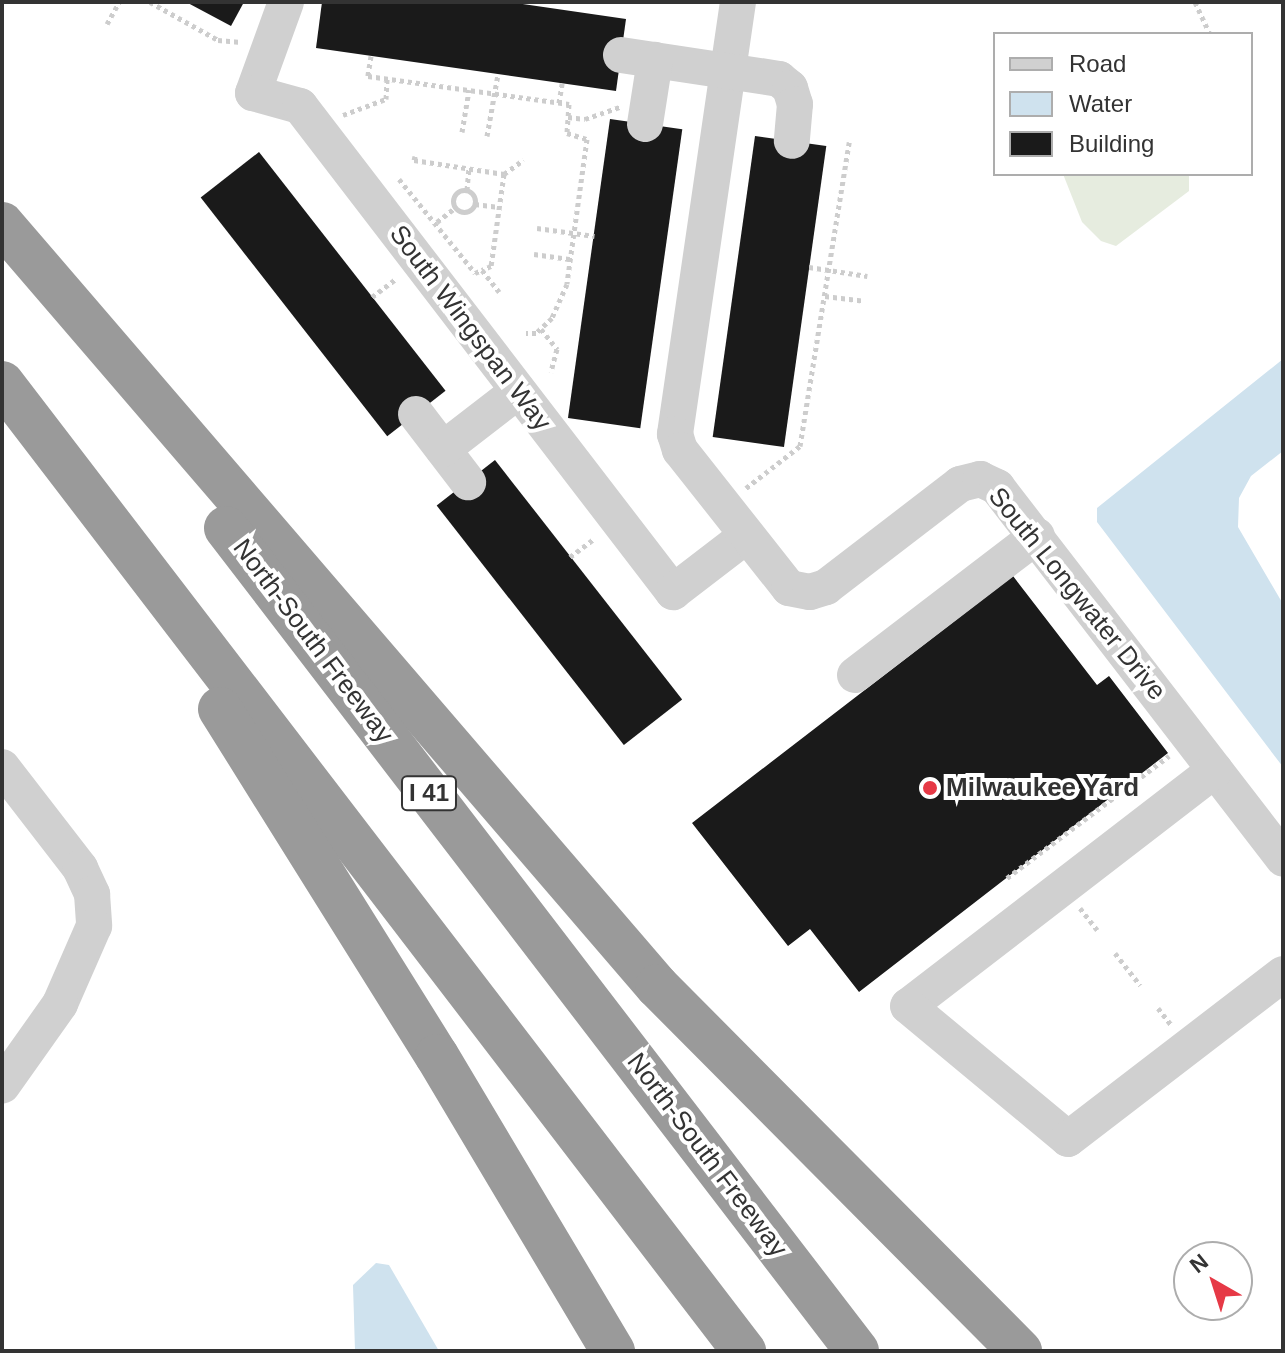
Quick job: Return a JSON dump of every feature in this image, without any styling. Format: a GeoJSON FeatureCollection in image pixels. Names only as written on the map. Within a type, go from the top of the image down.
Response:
{"type":"FeatureCollection","features":[{"type":"Feature","properties":{"kind":"highway"},"geometry":{"type":"LineString","coordinates":[[2,224],[657,986],[1020,1351]]}},
{"type":"Feature","properties":{"kind":"highway","name":"North-South Freeway"},"geometry":{"type":"LineString","coordinates":[[2,236],[857,1351]]}},
{"type":"Feature","properties":{"kind":"highway"},"geometry":{"type":"LineString","coordinates":[[2,383],[744,1351]]}},
{"type":"Feature","properties":{"kind":"highway"},"geometry":{"type":"LineString","coordinates":[[71,474],[437,1056],[613,1351]]}},
{"type":"Feature","properties":{"kind":"street","name":"South Wingspan Way"},"geometry":{"type":"LineString","coordinates":[[286,2],[253,93],[300,106],[673,592],[746,536]]}},
{"type":"Feature","properties":{"kind":"street","name":"South Longwater Drive"},"geometry":{"type":"LineString","coordinates":[[738,2],[675,434],[680,450],[789,588],[810,592],[826,587],[960,484],[980,479],[997,487],[1283,859]]}},
{"type":"Feature","properties":{"kind":"street"},"geometry":{"type":"LineString","coordinates":[[645,124],[638,57],[779,79],[790,88],[795,104],[792,141]]}},
{"type":"Feature","properties":{"kind":"street"},"geometry":{"type":"LineString","coordinates":[[443,449],[518,391]]}},
{"type":"Feature","properties":{"kind":"street"},"geometry":{"type":"LineString","coordinates":[[416,414],[468,482]]}},
{"type":"Feature","properties":{"kind":"street"},"geometry":{"type":"LineString","coordinates":[[855,675],[1037,536]]}},
{"type":"Feature","properties":{"kind":"street"},"geometry":{"type":"LineString","coordinates":[[2,767],[80,868],[92,894],[94,926],[60,1004],[2,1086]]}},
{"type":"Feature","properties":{"kind":"street"},"geometry":{"type":"LineString","coordinates":[[1215,770],[908,1006],[1068,1139],[1283,974]]}},
{"type":"Feature","properties":{"kind":"path"},"geometry":{"type":"LineString","coordinates":[[107,24],[119,2]]}},
{"type":"Feature","properties":{"kind":"path"},"geometry":{"type":"LineString","coordinates":[[150,2],[218,40],[254,45]]}},
{"type":"Feature","properties":{"kind":"path"},"geometry":{"type":"LineString","coordinates":[[1195,2],[1209,32]]}},
{"type":"Feature","properties":{"kind":"path"},"geometry":{"type":"LineString","coordinates":[[371,56],[368,76],[569,104],[567,133],[587,139],[571,259],[560,304],[541,329],[526,333]]}},
{"type":"Feature","properties":{"kind":"path"},"geometry":{"type":"LineString","coordinates":[[487,136],[498,74]]}},
{"type":"Feature","properties":{"kind":"path"},"geometry":{"type":"LineString","coordinates":[[329,114],[338,116],[386,99],[387,79]]}},
{"type":"Feature","properties":{"kind":"path"},"geometry":{"type":"LineString","coordinates":[[559,103],[562,83]]}},
{"type":"Feature","properties":{"kind":"path"},"geometry":{"type":"LineString","coordinates":[[462,132],[469,90]]}},
{"type":"Feature","properties":{"kind":"path"},"geometry":{"type":"LineString","coordinates":[[568,117],[585,119],[607,109]]}},
{"type":"Feature","properties":{"kind":"path"},"geometry":{"type":"LineString","coordinates":[[735,496],[800,446],[849,142]]}},
{"type":"Feature","properties":{"kind":"path"},"geometry":{"type":"LineString","coordinates":[[415,156],[414,160],[504,174]]}},
{"type":"Feature","properties":{"kind":"path"},"geometry":{"type":"LineString","coordinates":[[399,179],[437,222],[475,273],[491,266],[504,174],[523,160]]}},
{"type":"Feature","properties":{"kind":"path"},"geometry":{"type":"LineString","coordinates":[[469,168],[467,190],[475,204]]}},
{"type":"Feature","properties":{"kind":"path"},"geometry":{"type":"LineString","coordinates":[[455,208],[455,195],[467,190]]}},
{"type":"Feature","properties":{"kind":"path"},"geometry":{"type":"LineString","coordinates":[[455,208],[465,212],[475,204],[499,207]]}},
{"type":"Feature","properties":{"kind":"path"},"geometry":{"type":"LineString","coordinates":[[437,222],[455,208]]}},
{"type":"Feature","properties":{"kind":"path"},"geometry":{"type":"LineString","coordinates":[[537,228],[594,236]]}},
{"type":"Feature","properties":{"kind":"path"},"geometry":{"type":"LineString","coordinates":[[534,254],[571,259]]}},
{"type":"Feature","properties":{"kind":"path"},"geometry":{"type":"LineString","coordinates":[[809,267],[867,276]]}},
{"type":"Feature","properties":{"kind":"path"},"geometry":{"type":"LineString","coordinates":[[482,270],[499,292]]}},
{"type":"Feature","properties":{"kind":"path"},"geometry":{"type":"LineString","coordinates":[[825,296],[864,301]]}},
{"type":"Feature","properties":{"kind":"path"},"geometry":{"type":"LineString","coordinates":[[541,329],[557,349],[551,372]]}},
{"type":"Feature","properties":{"kind":"path"},"geometry":{"type":"LineString","coordinates":[[1007,878],[1173,752],[1164,740]]}},
{"type":"Feature","properties":{"kind":"path"},"geometry":{"type":"LineString","coordinates":[[1072,898],[1097,930]]}},
{"type":"Feature","properties":{"kind":"path"},"geometry":{"type":"LineString","coordinates":[[1115,953],[1140,985]]}},
{"type":"Feature","properties":{"kind":"shaded area"},"geometry":{"type":"Polygon","coordinates":[[[1064,176],[1189,176],[1189,191],[1116,246],[1101,241],[1082,222],[1064,176]]]}},
{"type":"Feature","properties":{"kind":"water"},"geometry":{"type":"Polygon","coordinates":[[[1283,359],[1283,451],[1251,476],[1239,498],[1238,527],[1283,604],[1283,767],[1097,522],[1097,508],[1283,359]]]}},
{"type":"Feature","properties":{"kind":"water"},"geometry":{"type":"Polygon","coordinates":[[[376,1263],[389,1265],[439,1351],[355,1351],[353,1285],[376,1263]]]}},
{"type":"Feature","properties":{"kind":"building"},"geometry":{"type":"Polygon","coordinates":[[[186,2],[244,2],[231,26],[186,2]]]}},
{"type":"Feature","properties":{"kind":"building"},"geometry":{"type":"Polygon","coordinates":[[[322,2],[509,2],[626,19],[616,91],[316,48],[322,2]]]}},
{"type":"Feature","properties":{"kind":"building"},"geometry":{"type":"Polygon","coordinates":[[[610,119],[682,129],[640,428],[568,418],[610,119]]]}},
{"type":"Feature","properties":{"kind":"building"},"geometry":{"type":"Polygon","coordinates":[[[755,136],[826,146],[784,447],[713,437],[755,136]]]}},
{"type":"Feature","properties":{"kind":"building"},"geometry":{"type":"Polygon","coordinates":[[[259,152],[446,391],[387,436],[201,198],[259,152]]]}},
{"type":"Feature","properties":{"kind":"building"},"geometry":{"type":"Polygon","coordinates":[[[495,460],[682,700],[624,745],[437,506],[495,460]]]}},
{"type":"Feature","properties":{"kind":"building","name":"Milwaukee Yard"},"geometry":{"type":"Polygon","coordinates":[[[1013,576],[1097,685],[1109,676],[1168,753],[859,992],[810,929],[788,946],[692,823],[1013,576]]]}},
{"type":"Feature","properties":{"kind":"place","name":"Milwaukee Yard"},"geometry":{"type":"Point","coordinates":[930,788]}}]}
